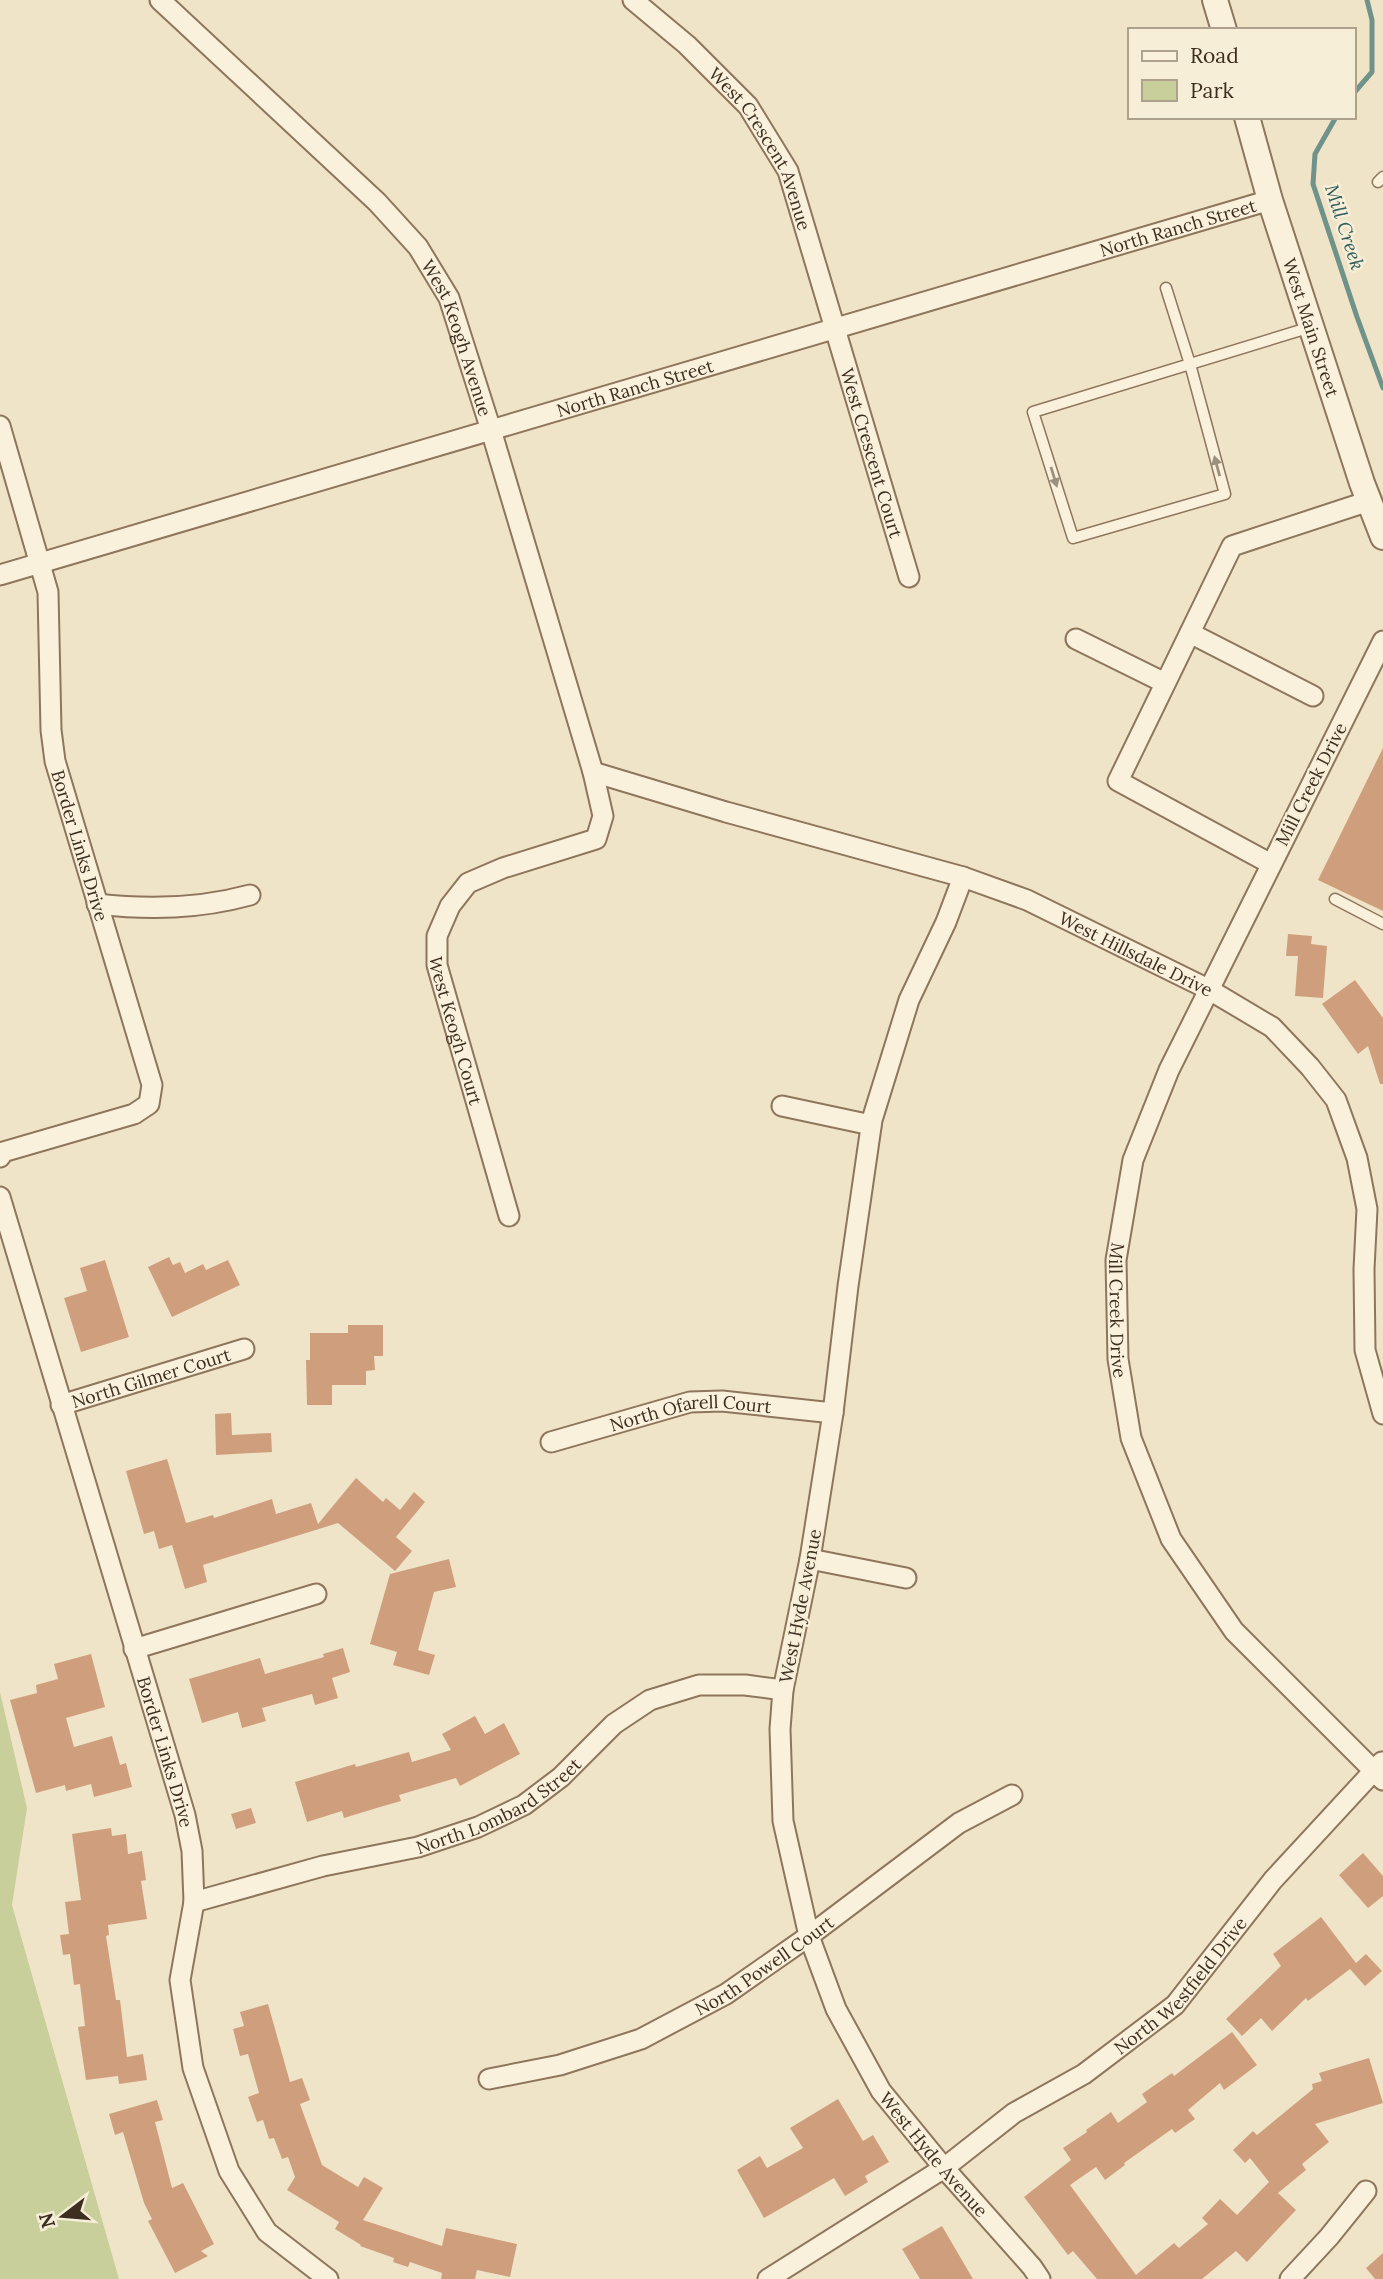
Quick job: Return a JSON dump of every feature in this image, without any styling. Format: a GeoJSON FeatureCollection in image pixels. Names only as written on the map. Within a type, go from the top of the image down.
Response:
{"type":"FeatureCollection","features":[{"type":"Feature","properties":{"kind":"street","name":"West Keogh Avenue"},"geometry":{"type":"LineString","coordinates":[[160,0],[377,202],[418,247],[449,298],[593,772]]}},
{"type":"Feature","properties":{"kind":"street","name":"West Crescent Avenue"},"geometry":{"type":"LineString","coordinates":[[633,0],[687,45],[748,106],[782,160],[788,171],[836,329]]}},
{"type":"Feature","properties":{"kind":"street"},"geometry":{"type":"LineString","coordinates":[[1216,0],[1223,28]]}},
{"type":"Feature","properties":{"kind":"street","name":"West Main Street"},"geometry":{"type":"LineString","coordinates":[[1249,119],[1270,200],[1383,537]]}},
{"type":"Feature","properties":{"kind":"street","name":"North Ranch Street"},"geometry":{"type":"LineString","coordinates":[[0,575],[1270,200]]}},
{"type":"Feature","properties":{"kind":"street","name":"West Crescent Court"},"geometry":{"type":"LineString","coordinates":[[836,329],[909,577]]}},
{"type":"Feature","properties":{"kind":"street","name":"Border Links Drive"},"geometry":{"type":"LineString","coordinates":[[0,426],[48,592],[51,730],[55,761],[152,1085],[149,1104],[134,1114],[3,1152],[0,1157]]}},
{"type":"Feature","properties":{"kind":"street"},"geometry":{"type":"LineString","coordinates":[[1271,864],[1118,781],[1232,545],[1369,501]]}},
{"type":"Feature","properties":{"kind":"street"},"geometry":{"type":"LineString","coordinates":[[1190,633],[1314,696]]}},
{"type":"Feature","properties":{"kind":"street"},"geometry":{"type":"LineString","coordinates":[[1076,639],[1165,683]]}},
{"type":"Feature","properties":{"kind":"street","name":"Mill Creek Drive"},"geometry":{"type":"LineString","coordinates":[[1380,1771],[1234,1631],[1171,1539],[1130,1438],[1118,1359],[1116,1261],[1133,1160],[1169,1070],[1383,641]]}},
{"type":"Feature","properties":{"kind":"street","name":"West Hillsdale Drive"},"geometry":{"type":"LineString","coordinates":[[593,772],[962,877],[1027,900],[1208,989],[1272,1027],[1336,1100],[1357,1158],[1367,1209],[1364,1269],[1365,1350],[1383,1414]]}},
{"type":"Feature","properties":{"kind":"street","name":"West Keogh Court"},"geometry":{"type":"LineString","coordinates":[[509,1216],[437,965],[437,936],[450,905],[468,883],[596,839],[603,816],[593,772]]}},
{"type":"Feature","properties":{"kind":"street","name":"West Hyde Avenue"},"geometry":{"type":"LineString","coordinates":[[962,877],[946,922],[909,1000],[871,1125],[833,1413],[810,1559],[783,1690],[780,1729],[783,1821],[808,1936],[836,2009],[881,2091],[1040,2279]]}},
{"type":"Feature","properties":{"kind":"street"},"geometry":{"type":"LineString","coordinates":[[97,904],[170,908],[217,904],[250,895]]}},
{"type":"Feature","properties":{"kind":"street"},"geometry":{"type":"LineString","coordinates":[[782,1106],[871,1125]]}},
{"type":"Feature","properties":{"kind":"street","name":"Border Links Drive"},"geometry":{"type":"LineString","coordinates":[[0,1197],[185,1815],[192,1851],[194,1902],[180,1980],[193,2068],[229,2171],[267,2232],[328,2279]]}},
{"type":"Feature","properties":{"kind":"street","name":"North Gilmer Court"},"geometry":{"type":"LineString","coordinates":[[61,1405],[244,1349]]}},
{"type":"Feature","properties":{"kind":"street","name":"North Ofarell Court"},"geometry":{"type":"LineString","coordinates":[[551,1443],[690,1402],[722,1401],[833,1413]]}},
{"type":"Feature","properties":{"kind":"street"},"geometry":{"type":"LineString","coordinates":[[810,1559],[906,1578]]}},
{"type":"Feature","properties":{"kind":"street"},"geometry":{"type":"LineString","coordinates":[[134,1649],[316,1594]]}},
{"type":"Feature","properties":{"kind":"street","name":"North Lombard Street"},"geometry":{"type":"LineString","coordinates":[[194,1902],[323,1866],[418,1847],[478,1827],[524,1805],[561,1777],[614,1724],[650,1700],[699,1685],[745,1685],[783,1690]]}},
{"type":"Feature","properties":{"kind":"street","name":"North Westfield Drive"},"geometry":{"type":"LineString","coordinates":[[944,2168],[1014,2113],[1084,2074],[1175,2005],[1273,1880],[1380,1771]]}},
{"type":"Feature","properties":{"kind":"street","name":"North Powell Court"},"geometry":{"type":"LineString","coordinates":[[489,2079],[561,2065],[641,2039],[726,1994],[959,1823],[1012,1795]]}},
{"type":"Feature","properties":{"kind":"street"},"geometry":{"type":"LineString","coordinates":[[768,2279],[944,2168]]}},
{"type":"Feature","properties":{"kind":"street"},"geometry":{"type":"LineString","coordinates":[[1290,2279],[1366,2192]]}},
{"type":"Feature","properties":{"kind":"lane"},"geometry":{"type":"LineString","coordinates":[[1166,288],[1190,364],[1225,494],[1073,538],[1033,412],[1190,364],[1311,326]]}},
{"type":"Feature","properties":{"kind":"lane"},"geometry":{"type":"LineString","coordinates":[[1335,899],[1383,924]]}},
{"type":"Feature","properties":{"kind":"green space"},"geometry":{"type":"Polygon","coordinates":[[[0,1692],[27,1808],[12,1905],[119,2279],[0,2279],[0,1692]]]}},
{"type":"Feature","properties":{"kind":"building"},"geometry":{"type":"Polygon","coordinates":[[[1383,748],[1383,911],[1318,880],[1383,748]]]}},
{"type":"Feature","properties":{"kind":"building"},"geometry":{"type":"Polygon","coordinates":[[[1288,934],[1312,936],[1311,944],[1327,946],[1323,998],[1295,996],[1298,956],[1286,956],[1288,934]]]}},
{"type":"Feature","properties":{"kind":"building"},"geometry":{"type":"Polygon","coordinates":[[[1355,980],[1383,1018],[1383,1084],[1380,1084],[1368,1046],[1358,1054],[1322,1004],[1355,980]]]}},
{"type":"Feature","properties":{"kind":"building"},"geometry":{"type":"Polygon","coordinates":[[[169,1257],[173,1265],[180,1262],[185,1273],[203,1264],[206,1270],[228,1260],[240,1285],[172,1317],[148,1267],[169,1257]]]}},
{"type":"Feature","properties":{"kind":"building"},"geometry":{"type":"Polygon","coordinates":[[[105,1260],[129,1337],[81,1352],[64,1298],[87,1291],[80,1268],[105,1260]]]}},
{"type":"Feature","properties":{"kind":"building"},"geometry":{"type":"Polygon","coordinates":[[[348,1325],[383,1325],[383,1356],[374,1356],[375,1370],[366,1371],[366,1385],[332,1385],[332,1405],[307,1405],[306,1360],[310,1360],[310,1333],[348,1333],[348,1325]]]}},
{"type":"Feature","properties":{"kind":"building"},"geometry":{"type":"Polygon","coordinates":[[[231,1413],[232,1435],[271,1433],[272,1452],[216,1455],[215,1414],[231,1413]]]}},
{"type":"Feature","properties":{"kind":"building"},"geometry":{"type":"Polygon","coordinates":[[[167,1459],[186,1523],[213,1515],[214,1518],[272,1499],[276,1514],[311,1503],[318,1524],[356,1478],[383,1502],[386,1498],[400,1510],[414,1492],[425,1502],[396,1537],[412,1551],[395,1571],[338,1523],[203,1565],[207,1582],[185,1589],[172,1545],[159,1549],[154,1531],[144,1534],[126,1471],[167,1459]]]}},
{"type":"Feature","properties":{"kind":"building"},"geometry":{"type":"Polygon","coordinates":[[[449,1559],[456,1587],[434,1592],[418,1650],[435,1655],[429,1675],[393,1665],[397,1652],[370,1644],[390,1574],[449,1559]]]}},
{"type":"Feature","properties":{"kind":"building"},"geometry":{"type":"Polygon","coordinates":[[[343,1648],[350,1672],[332,1678],[338,1698],[315,1705],[312,1694],[262,1708],[266,1721],[242,1728],[238,1712],[202,1723],[189,1679],[260,1658],[265,1674],[324,1657],[323,1654],[343,1648]]]}},
{"type":"Feature","properties":{"kind":"building"},"geometry":{"type":"Polygon","coordinates":[[[91,1654],[105,1707],[66,1718],[74,1747],[112,1736],[120,1765],[126,1763],[132,1787],[94,1797],[91,1784],[66,1791],[65,1785],[36,1793],[10,1700],[37,1693],[36,1685],[58,1679],[54,1664],[91,1654]]]}},
{"type":"Feature","properties":{"kind":"building"},"geometry":{"type":"Polygon","coordinates":[[[475,1716],[485,1734],[504,1723],[520,1754],[460,1786],[456,1778],[399,1795],[401,1801],[344,1818],[342,1811],[307,1822],[295,1782],[355,1764],[356,1767],[409,1752],[412,1762],[451,1750],[442,1734],[475,1716]]]}},
{"type":"Feature","properties":{"kind":"building"},"geometry":{"type":"Polygon","coordinates":[[[251,1808],[256,1823],[236,1829],[231,1814],[251,1808]]]}},
{"type":"Feature","properties":{"kind":"building"},"geometry":{"type":"Polygon","coordinates":[[[111,1828],[112,1836],[126,1834],[128,1854],[142,1851],[146,1880],[141,1881],[147,1919],[108,1925],[109,1935],[106,1936],[116,2000],[120,2000],[127,2057],[143,2054],[147,2080],[119,2084],[118,2076],[86,2080],[78,2027],[85,2026],[80,1984],[74,1985],[70,1954],[63,1955],[60,1935],[69,1934],[65,1902],[81,1900],[72,1834],[111,1828]]]}},
{"type":"Feature","properties":{"kind":"building"},"geometry":{"type":"Polygon","coordinates":[[[1363,1853],[1383,1876],[1383,1896],[1368,1908],[1339,1875],[1363,1853]]]}},
{"type":"Feature","properties":{"kind":"building"},"geometry":{"type":"Polygon","coordinates":[[[1321,1917],[1356,1963],[1366,1954],[1382,1971],[1365,1986],[1350,1969],[1308,2001],[1306,1998],[1272,2031],[1261,2018],[1242,2036],[1226,2019],[1281,1966],[1273,1954],[1321,1917]]]}},
{"type":"Feature","properties":{"kind":"building"},"geometry":{"type":"Polygon","coordinates":[[[268,2004],[290,2082],[302,2078],[310,2100],[300,2104],[322,2165],[358,2187],[364,2177],[383,2188],[363,2220],[442,2246],[446,2228],[517,2244],[510,2277],[477,2270],[475,2279],[441,2279],[442,2273],[410,2262],[408,2267],[393,2262],[394,2258],[360,2246],[335,2229],[339,2222],[287,2190],[295,2177],[288,2157],[282,2159],[274,2138],[269,2139],[263,2120],[257,2122],[248,2097],[259,2093],[248,2054],[240,2056],[233,2029],[244,2026],[240,2012],[268,2004]]]}},
{"type":"Feature","properties":{"kind":"building"},"geometry":{"type":"Polygon","coordinates":[[[1232,2032],[1257,2065],[1224,2090],[1220,2083],[1188,2110],[1195,2119],[1175,2133],[1172,2129],[1105,2180],[1096,2167],[1070,2185],[1136,2275],[1174,2243],[1179,2248],[1208,2224],[1202,2218],[1220,2199],[1237,2215],[1269,2182],[1250,2158],[1245,2163],[1233,2150],[1253,2131],[1257,2135],[1313,2089],[1312,2084],[1322,2081],[1319,2073],[1369,2058],[1383,2103],[1315,2124],[1329,2142],[1302,2164],[1306,2170],[1278,2193],[1296,2210],[1247,2262],[1236,2251],[1202,2279],[1097,2279],[1073,2251],[1068,2255],[1024,2197],[1071,2160],[1063,2148],[1111,2112],[1118,2123],[1147,2102],[1142,2094],[1172,2073],[1174,2076],[1232,2032]]]}},
{"type":"Feature","properties":{"kind":"building"},"geometry":{"type":"Polygon","coordinates":[[[838,2099],[863,2141],[873,2135],[889,2162],[865,2176],[868,2182],[845,2196],[834,2178],[764,2218],[737,2170],[760,2156],[767,2168],[803,2148],[790,2128],[838,2099]]]}},
{"type":"Feature","properties":{"kind":"building"},"geometry":{"type":"Polygon","coordinates":[[[157,2100],[163,2120],[155,2122],[172,2188],[183,2183],[214,2244],[201,2251],[208,2256],[175,2273],[148,2221],[152,2219],[144,2203],[123,2132],[115,2135],[109,2114],[157,2100]]]}},
{"type":"Feature","properties":{"kind":"building"},"geometry":{"type":"Polygon","coordinates":[[[942,2226],[973,2279],[920,2279],[902,2249],[942,2226]]]}},
{"type":"Feature","properties":{"kind":"building"},"geometry":{"type":"Polygon","coordinates":[[[1383,2253],[1383,2279],[1375,2279],[1366,2268],[1383,2253]]]}},
{"type":"Feature","properties":{"kind":"waterway","name":"Mill Creek"},"geometry":{"type":"LineString","coordinates":[[1355,92],[1372,72],[1372,20],[1367,0]]}},
{"type":"Feature","properties":{"kind":"waterway","name":"Mill Creek"},"geometry":{"type":"LineString","coordinates":[[1335,119],[1315,154],[1313,184],[1383,388]]}}]}
